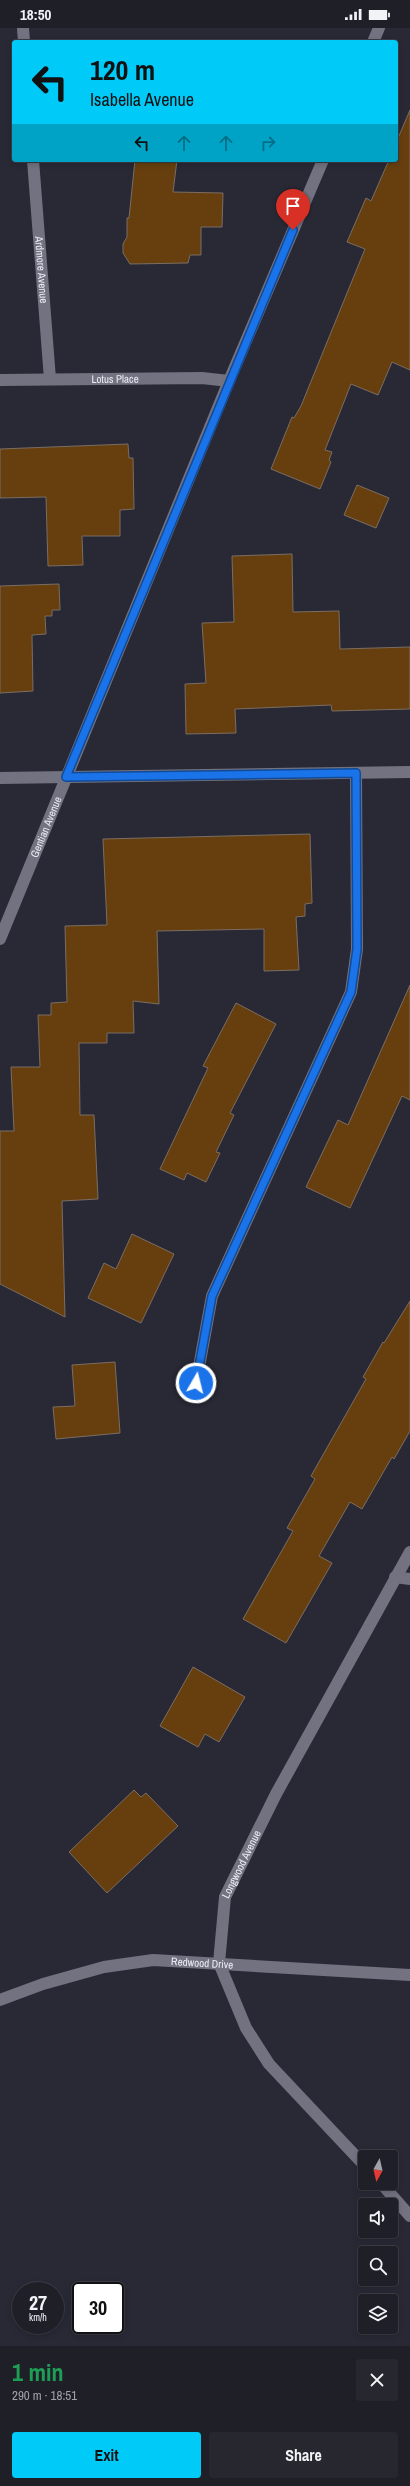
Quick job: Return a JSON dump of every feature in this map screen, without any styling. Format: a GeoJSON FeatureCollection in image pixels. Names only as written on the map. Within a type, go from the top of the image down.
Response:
{"type":"FeatureCollection","features":[{"type":"Feature","properties":{"kind":"street"},"geometry":{"type":"LineString","coordinates":[[23,28],[24,40]]}},
{"type":"Feature","properties":{"kind":"street"},"geometry":{"type":"LineString","coordinates":[[374,40],[379,28]]}},
{"type":"Feature","properties":{"kind":"street","name":"Ardmore Avenue"},"geometry":{"type":"LineString","coordinates":[[33,162],[50,379]]}},
{"type":"Feature","properties":{"kind":"street","name":"Gentian Avenue"},"geometry":{"type":"LineString","coordinates":[[0,940],[229,381],[322,162]]}},
{"type":"Feature","properties":{"kind":"street","name":"Lotus Place"},"geometry":{"type":"LineString","coordinates":[[0,380],[202,378],[229,381]]}},
{"type":"Feature","properties":{"kind":"street"},"geometry":{"type":"LineString","coordinates":[[0,778],[410,772]]}},
{"type":"Feature","properties":{"kind":"street"},"geometry":{"type":"LineString","coordinates":[[196,1383],[212,1296],[351,992],[357,949],[356,773]]}},
{"type":"Feature","properties":{"kind":"street","name":"Longwood Avenue"},"geometry":{"type":"LineString","coordinates":[[358,2159],[269,2064],[246,2028],[220,1964],[225,1897],[276,1794],[410,1552]]}},
{"type":"Feature","properties":{"kind":"street"},"geometry":{"type":"LineString","coordinates":[[395,1577],[410,1579]]}},
{"type":"Feature","properties":{"kind":"street","name":"Redwood Drive"},"geometry":{"type":"LineString","coordinates":[[0,2000],[43,1984],[104,1967],[153,1960],[410,1975]]}},
{"type":"Feature","properties":{"kind":"street"},"geometry":{"type":"LineString","coordinates":[[387,2190],[410,2216]]}},
{"type":"Feature","properties":{"kind":"building"},"geometry":{"type":"Polygon","coordinates":[[[410,110],[410,370],[392,362],[378,395],[351,384],[325,450],[332,452],[329,460],[331,462],[320,489],[271,469],[292,417],[294,418],[301,406],[365,249],[347,242],[366,198],[371,201],[388,162],[398,162],[398,138],[410,110]]]}},
{"type":"Feature","properties":{"kind":"building"},"geometry":{"type":"Polygon","coordinates":[[[135,162],[177,162],[173,192],[223,193],[222,227],[201,227],[201,255],[190,255],[188,263],[130,264],[123,253],[123,244],[127,237],[127,218],[129,218],[135,162]]]}},
{"type":"Feature","properties":{"kind":"building"},"geometry":{"type":"Polygon","coordinates":[[[128,444],[129,458],[133,458],[134,509],[120,510],[120,536],[82,536],[83,565],[48,566],[46,497],[0,498],[0,449],[128,444]]]}},
{"type":"Feature","properties":{"kind":"building"},"geometry":{"type":"Polygon","coordinates":[[[357,485],[389,498],[376,528],[344,515],[357,485]]]}},
{"type":"Feature","properties":{"kind":"building"},"geometry":{"type":"Polygon","coordinates":[[[292,554],[293,612],[339,611],[340,649],[410,647],[410,709],[332,711],[331,705],[235,709],[236,733],[186,734],[185,684],[206,683],[202,623],[234,622],[232,556],[292,554]]]}},
{"type":"Feature","properties":{"kind":"building"},"geometry":{"type":"Polygon","coordinates":[[[59,584],[60,610],[52,610],[52,616],[45,616],[46,634],[32,635],[33,691],[0,693],[0,586],[59,584]]]}},
{"type":"Feature","properties":{"kind":"building"},"geometry":{"type":"Polygon","coordinates":[[[310,834],[312,903],[305,904],[305,916],[296,917],[299,970],[264,971],[264,929],[157,931],[159,1004],[133,1001],[134,1033],[107,1033],[107,1043],[79,1043],[80,1115],[94,1115],[98,1199],[62,1201],[65,1317],[0,1284],[0,1131],[14,1131],[11,1067],[40,1067],[38,1015],[51,1015],[51,1003],[67,1002],[65,926],[107,925],[103,839],[310,834]]]}},
{"type":"Feature","properties":{"kind":"building"},"geometry":{"type":"Polygon","coordinates":[[[410,985],[410,1100],[402,1096],[350,1208],[306,1187],[338,1120],[348,1125],[410,985]]]}},
{"type":"Feature","properties":{"kind":"building"},"geometry":{"type":"Polygon","coordinates":[[[236,1003],[276,1024],[230,1113],[234,1115],[216,1152],[220,1153],[206,1182],[187,1173],[184,1180],[160,1169],[208,1068],[203,1066],[236,1003]]]}},
{"type":"Feature","properties":{"kind":"building"},"geometry":{"type":"Polygon","coordinates":[[[132,1234],[174,1254],[141,1323],[88,1298],[104,1263],[116,1269],[132,1234]]]}},
{"type":"Feature","properties":{"kind":"building"},"geometry":{"type":"Polygon","coordinates":[[[410,1301],[410,1431],[394,1459],[392,1457],[362,1509],[350,1502],[319,1556],[332,1563],[286,1643],[243,1619],[293,1531],[287,1528],[315,1479],[311,1476],[366,1379],[363,1377],[383,1342],[384,1343],[410,1301]]]}},
{"type":"Feature","properties":{"kind":"building"},"geometry":{"type":"Polygon","coordinates":[[[115,1362],[120,1433],[56,1439],[53,1407],[75,1406],[72,1365],[115,1362]]]}},
{"type":"Feature","properties":{"kind":"building"},"geometry":{"type":"Polygon","coordinates":[[[193,1667],[245,1697],[219,1742],[205,1734],[198,1747],[160,1726],[193,1667]]]}},
{"type":"Feature","properties":{"kind":"building"},"geometry":{"type":"Polygon","coordinates":[[[134,1790],[141,1797],[146,1793],[178,1826],[107,1893],[69,1852],[134,1790]]]}},
{"type":"Feature","properties":{"kind":"route"},"geometry":{"type":"LineString","coordinates":[[196,1383],[212,1296],[246,1219],[297,1113],[351,992],[355,973],[357,949],[356,773],[66,777],[234,369],[293,230]]}}]}
